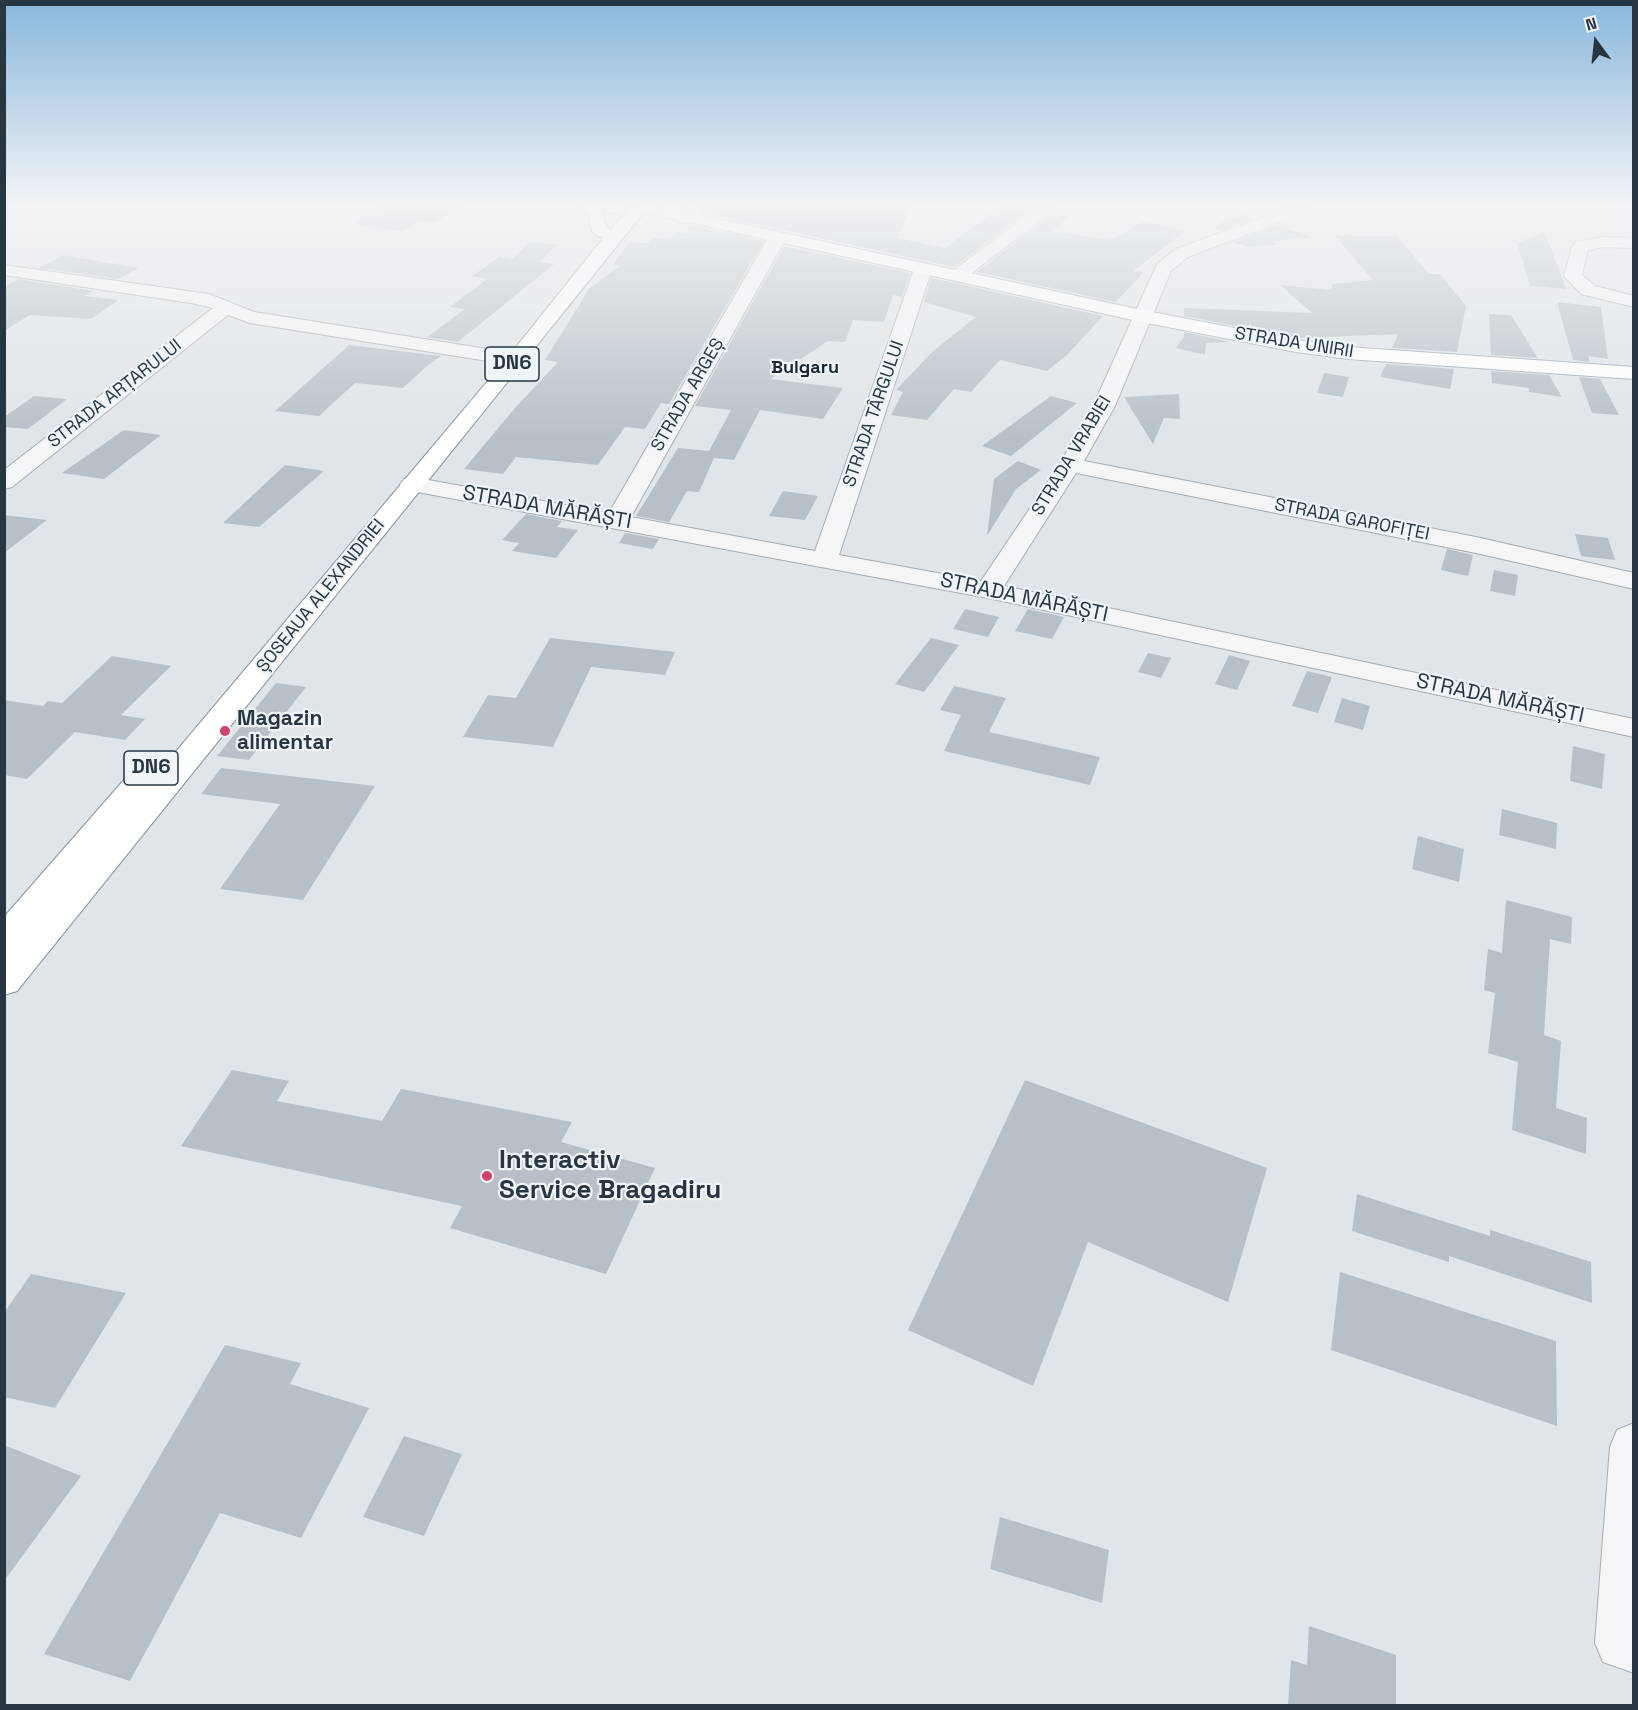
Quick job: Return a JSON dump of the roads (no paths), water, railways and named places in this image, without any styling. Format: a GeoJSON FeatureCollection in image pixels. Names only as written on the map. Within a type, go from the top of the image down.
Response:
{"type":"FeatureCollection","features":[{"type":"Feature","properties":{"kind":"main road","name":"ȘOSEAUA ALEXANDRIEI"},"geometry":{"type":"LineString","coordinates":[[4,941],[562,282]]}},
{"type":"Feature","properties":{"kind":"main road","name":"ȘOSEAUA ALEXANDRIEI"},"geometry":{"type":"LineString","coordinates":[[4,981],[412,484],[569,282]]}},
{"type":"Feature","properties":{"kind":"main road","name":"STRADA UNIRII"},"geometry":{"type":"LineString","coordinates":[[984,282],[1142,316],[1323,350],[1634,373]]}},
{"type":"Feature","properties":{"kind":"street"},"geometry":{"type":"LineString","coordinates":[[79,282],[191,297],[250,317],[500,357]]}},
{"type":"Feature","properties":{"kind":"street","name":"STRADA ARGEȘ"},"geometry":{"type":"LineString","coordinates":[[617,520],[752,282]]}},
{"type":"Feature","properties":{"kind":"street","name":"STRADA TÂRGULUI"},"geometry":{"type":"LineString","coordinates":[[825,558],[919,282]]}},
{"type":"Feature","properties":{"kind":"street","name":"STRADA VRABIEI"},"geometry":{"type":"LineString","coordinates":[[988,590],[1070,465],[1104,406],[1156,282]]}},
{"type":"Feature","properties":{"kind":"street"},"geometry":{"type":"LineString","coordinates":[[1579,282],[1588,290],[1634,302]]}},
{"type":"Feature","properties":{"kind":"street","name":"STRADA ARȚARULUI"},"geometry":{"type":"LineString","coordinates":[[4,482],[226,307]]}},
{"type":"Feature","properties":{"kind":"street","name":"STRADA GAROFIȚEI"},"geometry":{"type":"LineString","coordinates":[[1070,465],[1465,542],[1634,581]]}},
{"type":"Feature","properties":{"kind":"street","name":"STRADA MĂRĂȘTI"},"geometry":{"type":"LineString","coordinates":[[412,484],[825,558],[988,590],[1634,728]]}},
{"type":"Feature","properties":{"kind":"street"},"geometry":{"type":"LineString","coordinates":[[1634,1447],[1622,1643],[1634,1646]]}},
{"type":"Feature","properties":{"kind":"place","name":"Magazin alimentar"},"geometry":{"type":"Point","coordinates":[225,731]}},
{"type":"Feature","properties":{"kind":"place","name":"Interactiv Service Bragadiru"},"geometry":{"type":"Point","coordinates":[487,1176]}},
{"type":"Feature","properties":{"kind":"district","name":"Bulgaru"},"geometry":{"type":"Point","coordinates":[805,368]}}]}
